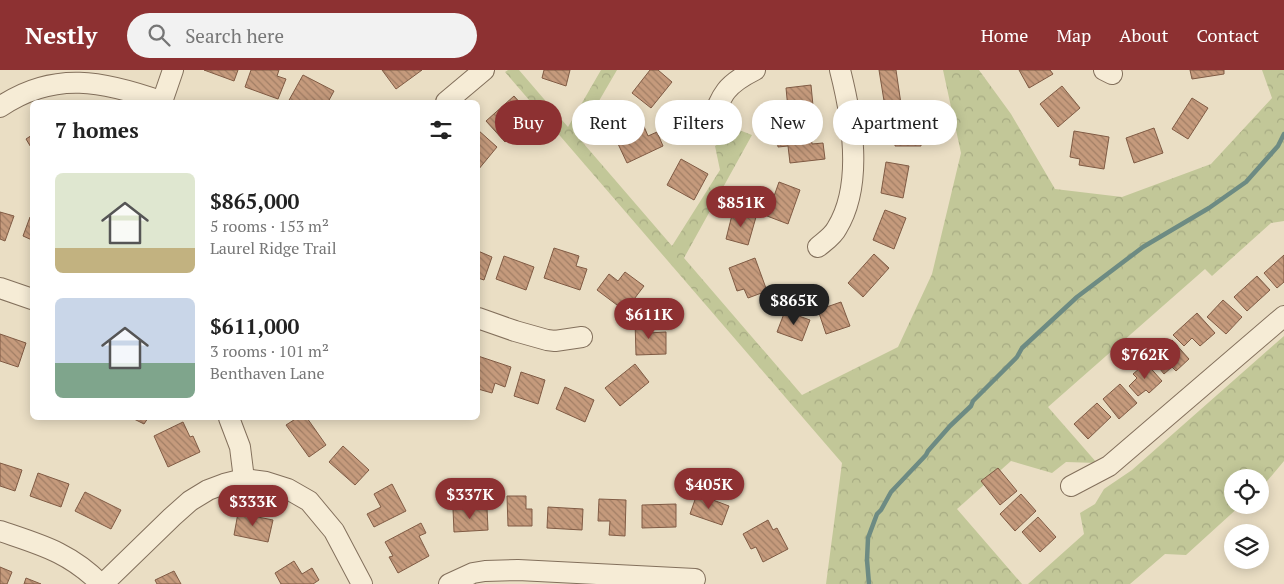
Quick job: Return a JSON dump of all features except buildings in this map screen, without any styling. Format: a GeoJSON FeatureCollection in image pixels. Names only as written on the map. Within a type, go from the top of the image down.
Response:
{"type":"FeatureCollection","features":[{"type":"Feature","properties":{"kind":"street"},"geometry":{"type":"LineString","coordinates":[[163,100],[173,70]]}},
{"type":"Feature","properties":{"kind":"street"},"geometry":{"type":"LineString","coordinates":[[448,100],[484,70]]}},
{"type":"Feature","properties":{"kind":"street"},"geometry":{"type":"LineString","coordinates":[[720,100],[730,85],[755,70]]}},
{"type":"Feature","properties":{"kind":"street"},"geometry":{"type":"LineString","coordinates":[[818,247],[837,229],[846,206],[852,179],[854,152],[852,126],[840,70]]}},
{"type":"Feature","properties":{"kind":"street"},"geometry":{"type":"LineString","coordinates":[[0,107],[20,92],[53,80],[82,79],[105,82],[156,100]]}},
{"type":"Feature","properties":{"kind":"street"},"geometry":{"type":"LineString","coordinates":[[0,288],[30,298]]}},
{"type":"Feature","properties":{"kind":"street"},"geometry":{"type":"LineString","coordinates":[[1071,486],[1109,466],[1284,316]]}},
{"type":"Feature","properties":{"kind":"street"},"geometry":{"type":"LineString","coordinates":[[480,319],[547,340],[554,341],[582,337]]}},
{"type":"Feature","properties":{"kind":"street"},"geometry":{"type":"LineString","coordinates":[[229,420],[240,447],[244,479]]}},
{"type":"Feature","properties":{"kind":"street"},"geometry":{"type":"LineString","coordinates":[[0,531],[60,552],[80,565],[102,584],[190,501],[208,490],[244,479],[266,482],[288,489],[309,501],[334,531],[362,584]]}},
{"type":"Feature","properties":{"kind":"street"},"geometry":{"type":"LineString","coordinates":[[449,584],[473,573],[518,570],[696,578]]}},
{"type":"Feature","properties":{"kind":"green space"},"geometry":{"type":"Polygon","coordinates":[[[508,70],[519,70],[545,100],[529,100],[505,72],[508,70]]]}},
{"type":"Feature","properties":{"kind":"green space"},"geometry":{"type":"Polygon","coordinates":[[[601,70],[617,70],[600,100],[584,100],[601,70]]]}},
{"type":"Feature","properties":{"kind":"green space"},"geometry":{"type":"Polygon","coordinates":[[[943,70],[979,70],[1011,114],[1055,189],[1122,197],[1211,164],[1272,98],[1262,70],[1284,70],[1284,221],[1271,223],[1212,276],[1205,269],[1048,407],[1097,463],[1066,462],[1052,473],[1011,461],[957,509],[1022,584],[826,584],[842,463],[562,138],[562,120],[568,127],[572,120],[572,145],[585,145],[672,246],[720,170],[715,146],[742,145],[742,131],[752,135],[684,258],[802,395],[898,347],[932,274],[961,153],[957,135],[957,100],[950,100],[943,70]]]}},
{"type":"Feature","properties":{"kind":"green space"},"geometry":{"type":"Polygon","coordinates":[[[1284,336],[1284,461],[1269,479],[1269,469],[1224,469],[1224,514],[1231,514],[1186,555],[1165,554],[1130,584],[1028,584],[1084,534],[1080,513],[1095,504],[1104,489],[1132,470],[1284,336]]]}},
{"type":"Feature","properties":{"kind":"waterway"},"geometry":{"type":"LineString","coordinates":[[869,584],[868,538],[877,514],[891,492],[950,426],[971,406],[973,401],[1017,357],[1022,348],[1077,297],[1143,247],[1209,208],[1246,182],[1278,146],[1284,134]]}}]}
